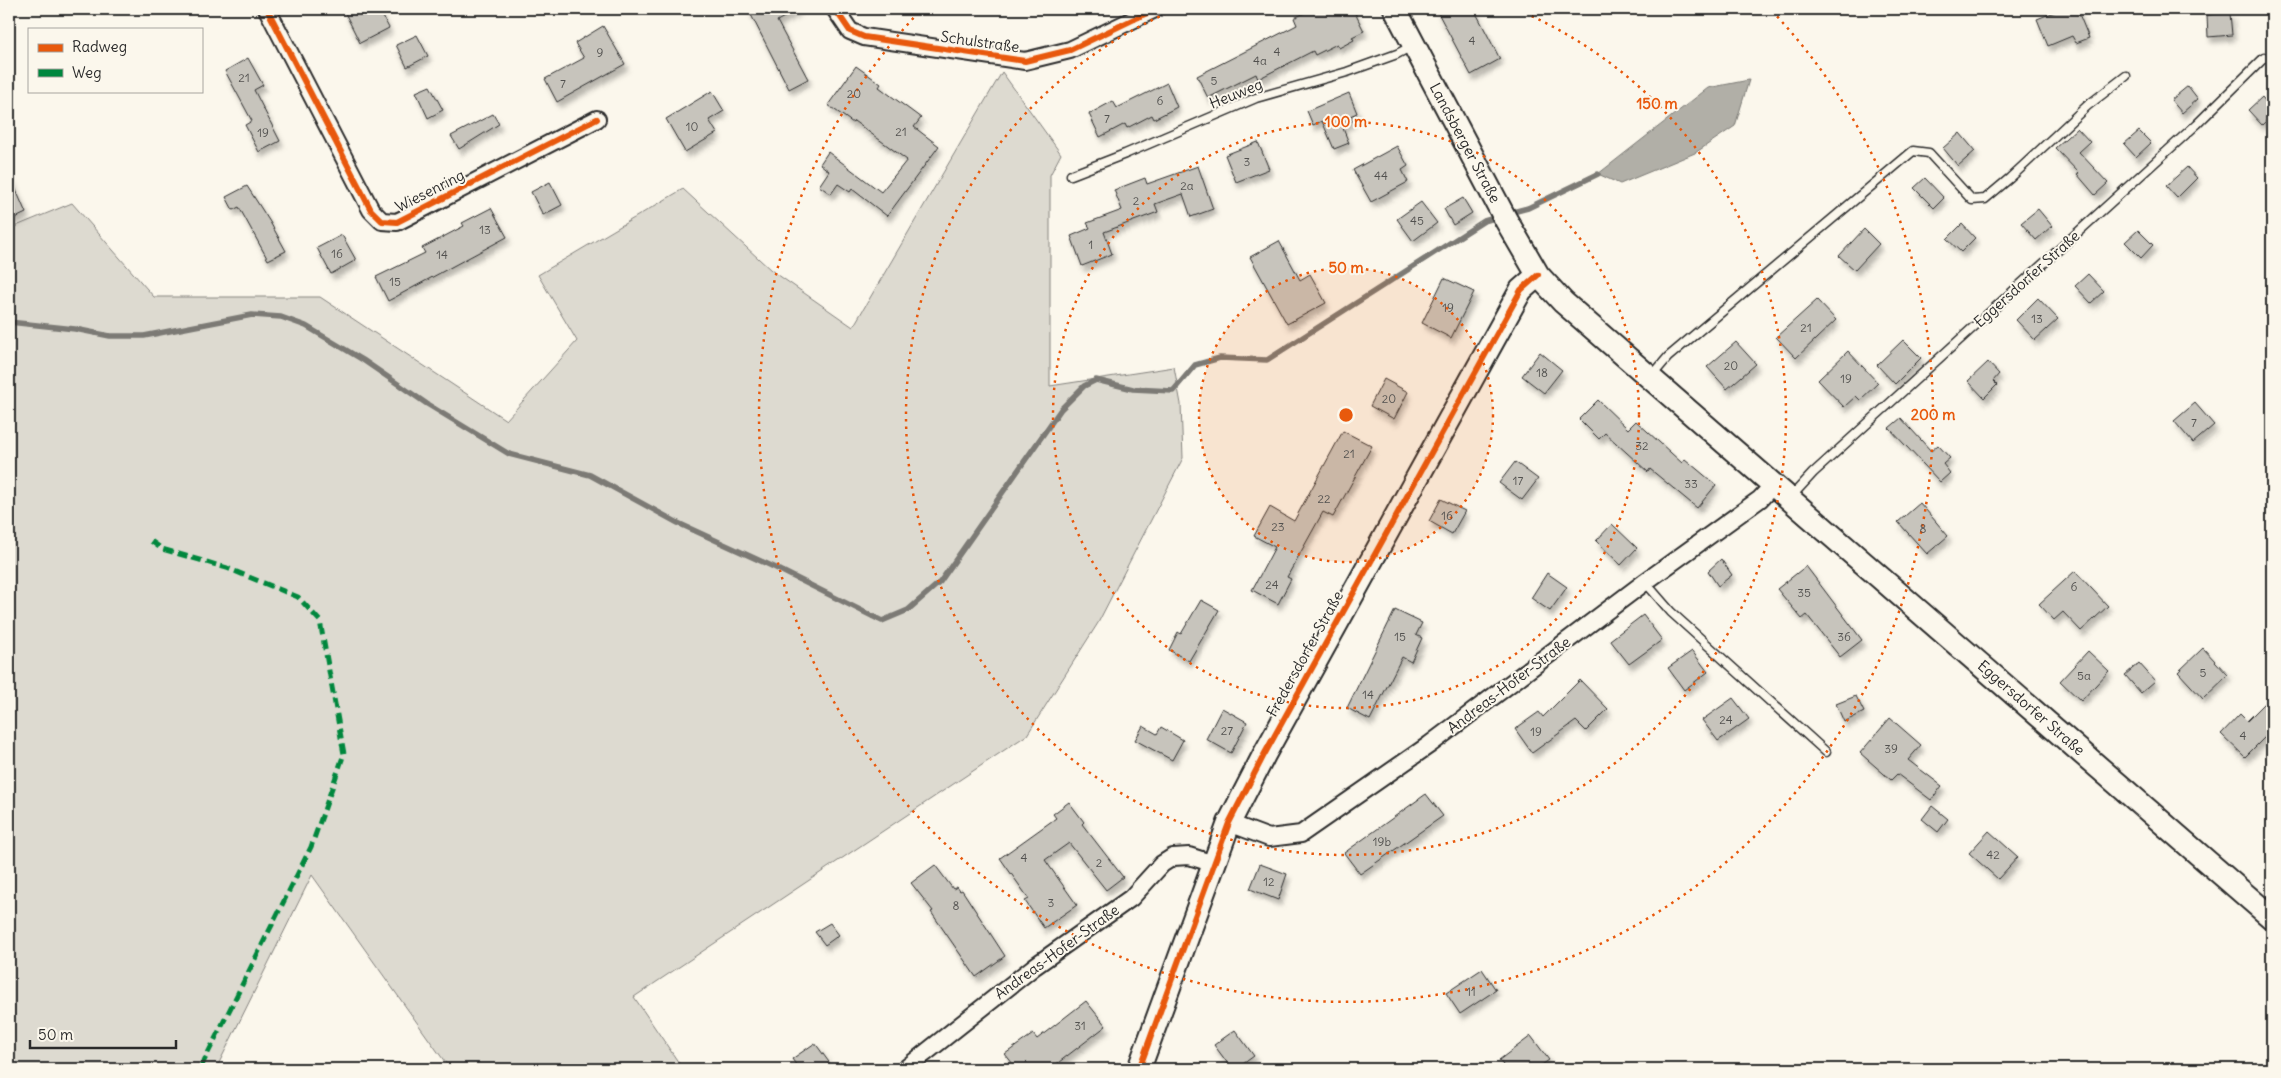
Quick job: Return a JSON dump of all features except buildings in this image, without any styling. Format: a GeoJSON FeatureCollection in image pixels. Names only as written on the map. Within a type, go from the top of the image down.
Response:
{"type":"FeatureCollection","features":[{"type":"Feature","properties":{"kind":"main road","name":"Landsberger Straße"},"geometry":{"type":"LineString","coordinates":[[1395,9],[1503,215],[1538,275]]}},
{"type":"Feature","properties":{"kind":"main road","name":"Eggersdorfer Straße"},"geometry":{"type":"LineString","coordinates":[[1538,275],[1563,302],[1649,379],[2272,918]]}},
{"type":"Feature","properties":{"kind":"main road","name":"Fredersdorfer Straße"},"geometry":{"type":"LineString","coordinates":[[1139,1069],[1229,823],[1264,755],[1521,290],[1538,275]]}},
{"type":"Feature","properties":{"kind":"street","name":"Wiesenring"},"geometry":{"type":"LineString","coordinates":[[268,9],[371,210],[382,222],[398,222],[597,119]]}},
{"type":"Feature","properties":{"kind":"street","name":"Schulstraße"},"geometry":{"type":"LineString","coordinates":[[834,9],[850,31],[864,37],[1025,61],[1070,50],[1155,9]]}},
{"type":"Feature","properties":{"kind":"street","name":"Andreas-Hofer-Straße"},"geometry":{"type":"LineString","coordinates":[[1229,823],[1269,838],[1301,834],[1429,745],[1760,498],[1781,492]]}},
{"type":"Feature","properties":{"kind":"street","name":"Andreas-Hofer-Straße"},"geometry":{"type":"LineString","coordinates":[[905,1069],[1028,972],[1131,898],[1168,861],[1173,858],[1188,856],[1214,864]]}},
{"type":"Feature","properties":{"kind":"lane","name":"Heuweg"},"geometry":{"type":"LineString","coordinates":[[1070,175],[1134,151],[1256,98],[1347,72],[1397,54],[1413,45]]}},
{"type":"Feature","properties":{"kind":"lane","name":"Eggersdorfer Straße"},"geometry":{"type":"LineString","coordinates":[[1781,492],[1813,474],[2197,124],[2264,58]]}},
{"type":"Feature","properties":{"kind":"lane"},"geometry":{"type":"LineString","coordinates":[[1649,379],[1668,357],[1913,151],[1929,153],[1972,200],[1985,199],[2087,106],[2126,76]]}},
{"type":"Feature","properties":{"kind":"lane"},"geometry":{"type":"LineString","coordinates":[[1645,582],[1672,612],[1826,752]]}},
{"type":"Feature","properties":{"kind":"shaded area"},"geometry":{"type":"Polygon","coordinates":[[[1002,72],[1061,154],[1050,175],[1050,386],[1174,367],[1181,404],[1183,458],[1098,623],[1027,735],[634,997],[683,1069],[450,1069],[312,875],[216,1069],[9,1069],[9,229],[72,203],[154,297],[320,297],[506,420],[577,341],[538,275],[683,189],[771,270],[853,327],[1002,72]]]}},
{"type":"Feature","properties":{"kind":"shaded area"},"geometry":{"type":"Polygon","coordinates":[[[1749,80],[1735,126],[1695,153],[1620,184],[1598,174],[1708,88],[1749,80]]]}},
{"type":"Feature","properties":{"kind":"waterway"},"geometry":{"type":"LineString","coordinates":[[1509,213],[1528,208],[1598,174]]}},
{"type":"Feature","properties":{"kind":"waterway"},"geometry":{"type":"LineString","coordinates":[[9,322],[75,329],[110,336],[144,336],[252,315],[281,317],[306,326],[363,360],[427,404],[509,454],[590,475],[678,523],[776,568],[882,621],[908,610],[940,582],[1061,409],[1084,386],[1096,380],[1133,389],[1173,391],[1195,365],[1220,358],[1267,360],[1484,221],[1498,217]]}},
{"type":"Feature","properties":{"kind":"marked path"},"geometry":{"type":"LineString","coordinates":[[151,541],[162,549],[227,568],[298,597],[320,621],[344,754],[311,847],[200,1069]]}},
{"type":"Feature","properties":{"kind":"cycle path"},"geometry":{"type":"LineString","coordinates":[[267,9],[371,210],[382,221],[397,222],[597,119]]}},
{"type":"Feature","properties":{"kind":"cycle path"},"geometry":{"type":"LineString","coordinates":[[835,9],[850,31],[864,37],[1025,61],[1070,50],[1155,9]]}},
{"type":"Feature","properties":{"kind":"cycle path"},"geometry":{"type":"LineString","coordinates":[[1139,1069],[1229,823],[1264,755],[1521,290],[1538,275]]}}]}
